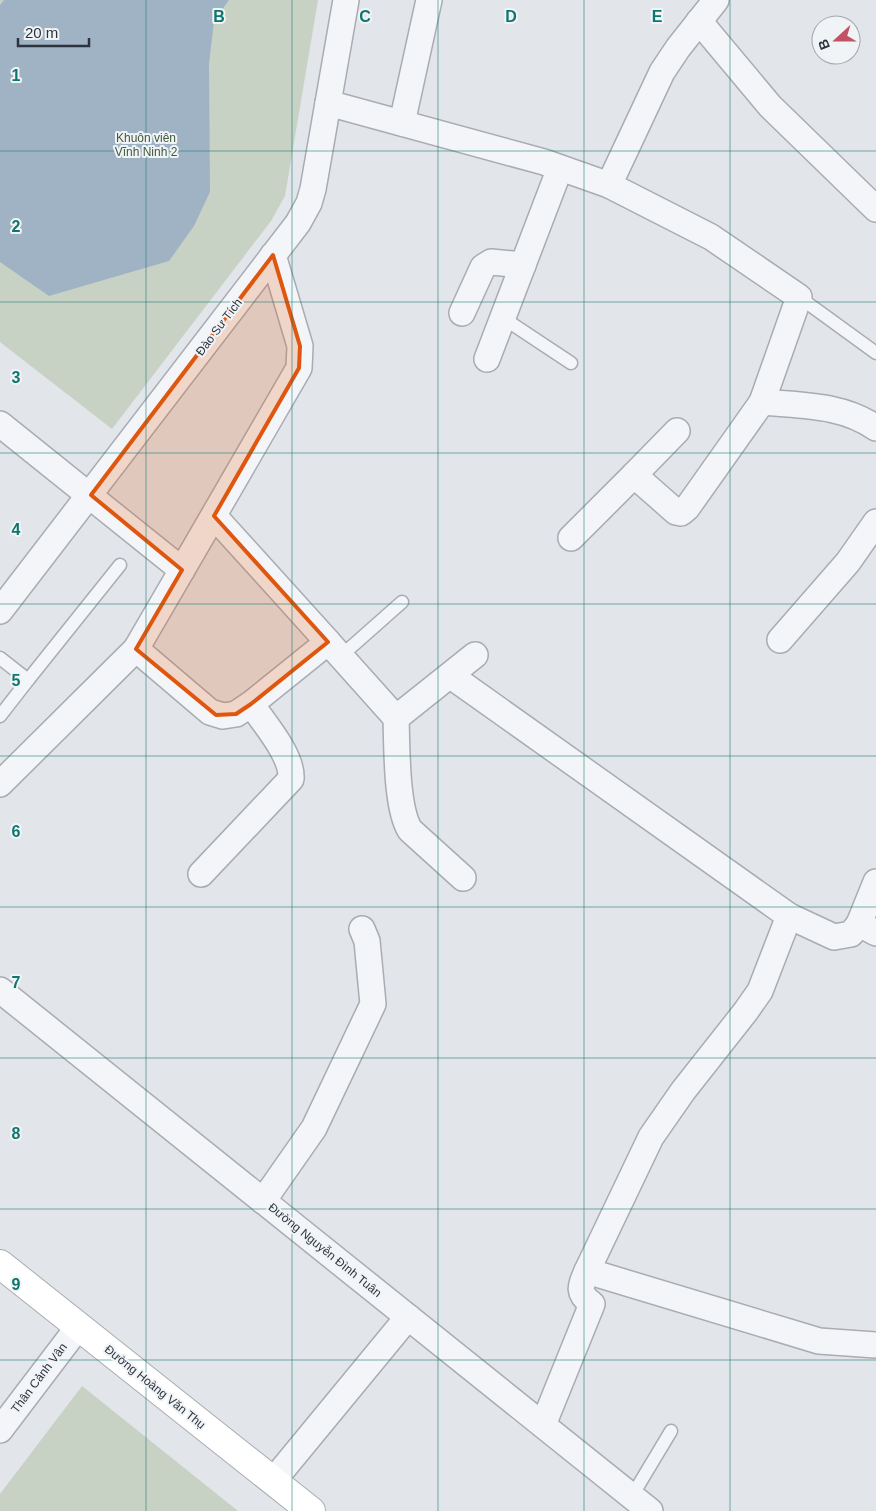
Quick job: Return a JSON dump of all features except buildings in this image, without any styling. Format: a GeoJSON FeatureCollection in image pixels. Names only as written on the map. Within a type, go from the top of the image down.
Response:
{"type":"FeatureCollection","features":[{"type":"Feature","properties":{"kind":"street","name":"Đào Sư Tích"},"geometry":{"type":"LineString","coordinates":[[0,611],[91,495],[298,223],[309,203],[346,0]]}},
{"type":"Feature","properties":{"kind":"street"},"geometry":{"type":"LineString","coordinates":[[402,123],[429,0]]}},
{"type":"Feature","properties":{"kind":"street"},"geometry":{"type":"LineString","coordinates":[[609,185],[662,72],[716,0]]}},
{"type":"Feature","properties":{"kind":"street"},"geometry":{"type":"LineString","coordinates":[[699,21],[770,106],[876,210]]}},
{"type":"Feature","properties":{"kind":"street"},"geometry":{"type":"LineString","coordinates":[[328,103],[560,168],[609,185],[711,237],[799,297],[762,402],[687,508],[681,513],[676,512],[634,475]]}},
{"type":"Feature","properties":{"kind":"street"},"geometry":{"type":"LineString","coordinates":[[487,359],[560,168]]}},
{"type":"Feature","properties":{"kind":"street"},"geometry":{"type":"LineString","coordinates":[[0,784],[136,649],[299,368],[300,346],[274,255]]}},
{"type":"Feature","properties":{"kind":"street"},"geometry":{"type":"LineString","coordinates":[[462,313],[483,267],[491,262],[523,265]]}},
{"type":"Feature","properties":{"kind":"street"},"geometry":{"type":"LineString","coordinates":[[762,402],[834,409],[860,418],[876,428]]}},
{"type":"Feature","properties":{"kind":"street"},"geometry":{"type":"LineString","coordinates":[[0,424],[91,495],[182,570]]}},
{"type":"Feature","properties":{"kind":"street"},"geometry":{"type":"LineString","coordinates":[[571,538],[677,432]]}},
{"type":"Feature","properties":{"kind":"street"},"geometry":{"type":"LineString","coordinates":[[214,516],[396,718],[402,806],[405,822],[410,830],[463,878]]}},
{"type":"Feature","properties":{"kind":"street"},"geometry":{"type":"LineString","coordinates":[[780,640],[842,569],[876,522]]}},
{"type":"Feature","properties":{"kind":"street"},"geometry":{"type":"LineString","coordinates":[[136,649],[210,712],[223,716],[236,714],[334,649]]}},
{"type":"Feature","properties":{"kind":"street"},"geometry":{"type":"LineString","coordinates":[[396,718],[475,655]]}},
{"type":"Feature","properties":{"kind":"street"},"geometry":{"type":"LineString","coordinates":[[451,676],[790,916],[834,937],[868,928],[876,882]]}},
{"type":"Feature","properties":{"kind":"street"},"geometry":{"type":"LineString","coordinates":[[201,874],[291,779],[292,771],[288,760],[251,704]]}},
{"type":"Feature","properties":{"kind":"street"},"geometry":{"type":"LineString","coordinates":[[543,1425],[592,1304],[580,1294],[580,1289],[651,1137],[683,1091],[760,991],[790,916]]}},
{"type":"Feature","properties":{"kind":"street"},"geometry":{"type":"LineString","coordinates":[[263,1201],[314,1128],[373,1004],[367,941],[362,929]]}},
{"type":"Feature","properties":{"kind":"street","name":"Đường Nguyễn Đình Tuân"},"geometry":{"type":"LineString","coordinates":[[0,990],[641,1504]]}},
{"type":"Feature","properties":{"kind":"street","name":"Đường Hoàng Văn Thụ"},"geometry":{"type":"LineString","coordinates":[[0,1264],[311,1511]]}},
{"type":"Feature","properties":{"kind":"street"},"geometry":{"type":"LineString","coordinates":[[587,1271],[819,1341],[876,1345]]}},
{"type":"Feature","properties":{"kind":"street"},"geometry":{"type":"LineString","coordinates":[[273,1481],[408,1317]]}},
{"type":"Feature","properties":{"kind":"street","name":"Thân Cảnh Vân"},"geometry":{"type":"LineString","coordinates":[[0,1430],[79,1326]]}},
{"type":"Feature","properties":{"kind":"lane"},"geometry":{"type":"LineString","coordinates":[[799,297],[876,353]]}},
{"type":"Feature","properties":{"kind":"lane"},"geometry":{"type":"LineString","coordinates":[[503,318],[571,363]]}},
{"type":"Feature","properties":{"kind":"lane"},"geometry":{"type":"LineString","coordinates":[[0,716],[120,566]]}},
{"type":"Feature","properties":{"kind":"lane"},"geometry":{"type":"LineString","coordinates":[[334,649],[402,602]]}},
{"type":"Feature","properties":{"kind":"lane"},"geometry":{"type":"LineString","coordinates":[[0,658],[28,680]]}},
{"type":"Feature","properties":{"kind":"lane"},"geometry":{"type":"LineString","coordinates":[[641,1504],[671,1431]]}},
{"type":"Feature","properties":{"kind":"highlighted area"},"geometry":{"type":"Polygon","coordinates":[[[273,255],[300,346],[299,368],[214,516],[328,642],[236,714],[216,715],[136,649],[182,570],[91,495],[273,255]]]}},
{"type":"Feature","properties":{"kind":"green space","name":"Khuôn viên Vĩnh Ninh 2"},"geometry":{"type":"Polygon","coordinates":[[[0,0],[318,0],[285,196],[271,221],[112,429],[0,342],[0,0]]]}},
{"type":"Feature","properties":{"kind":"green space"},"geometry":{"type":"Polygon","coordinates":[[[82,1386],[238,1511],[0,1511],[0,1494],[82,1386]]]}},
{"type":"Feature","properties":{"kind":"water"},"geometry":{"type":"Polygon","coordinates":[[[4,0],[229,0],[214,21],[209,64],[210,192],[194,226],[169,261],[49,296],[0,262],[0,5],[4,0]]]}}]}
